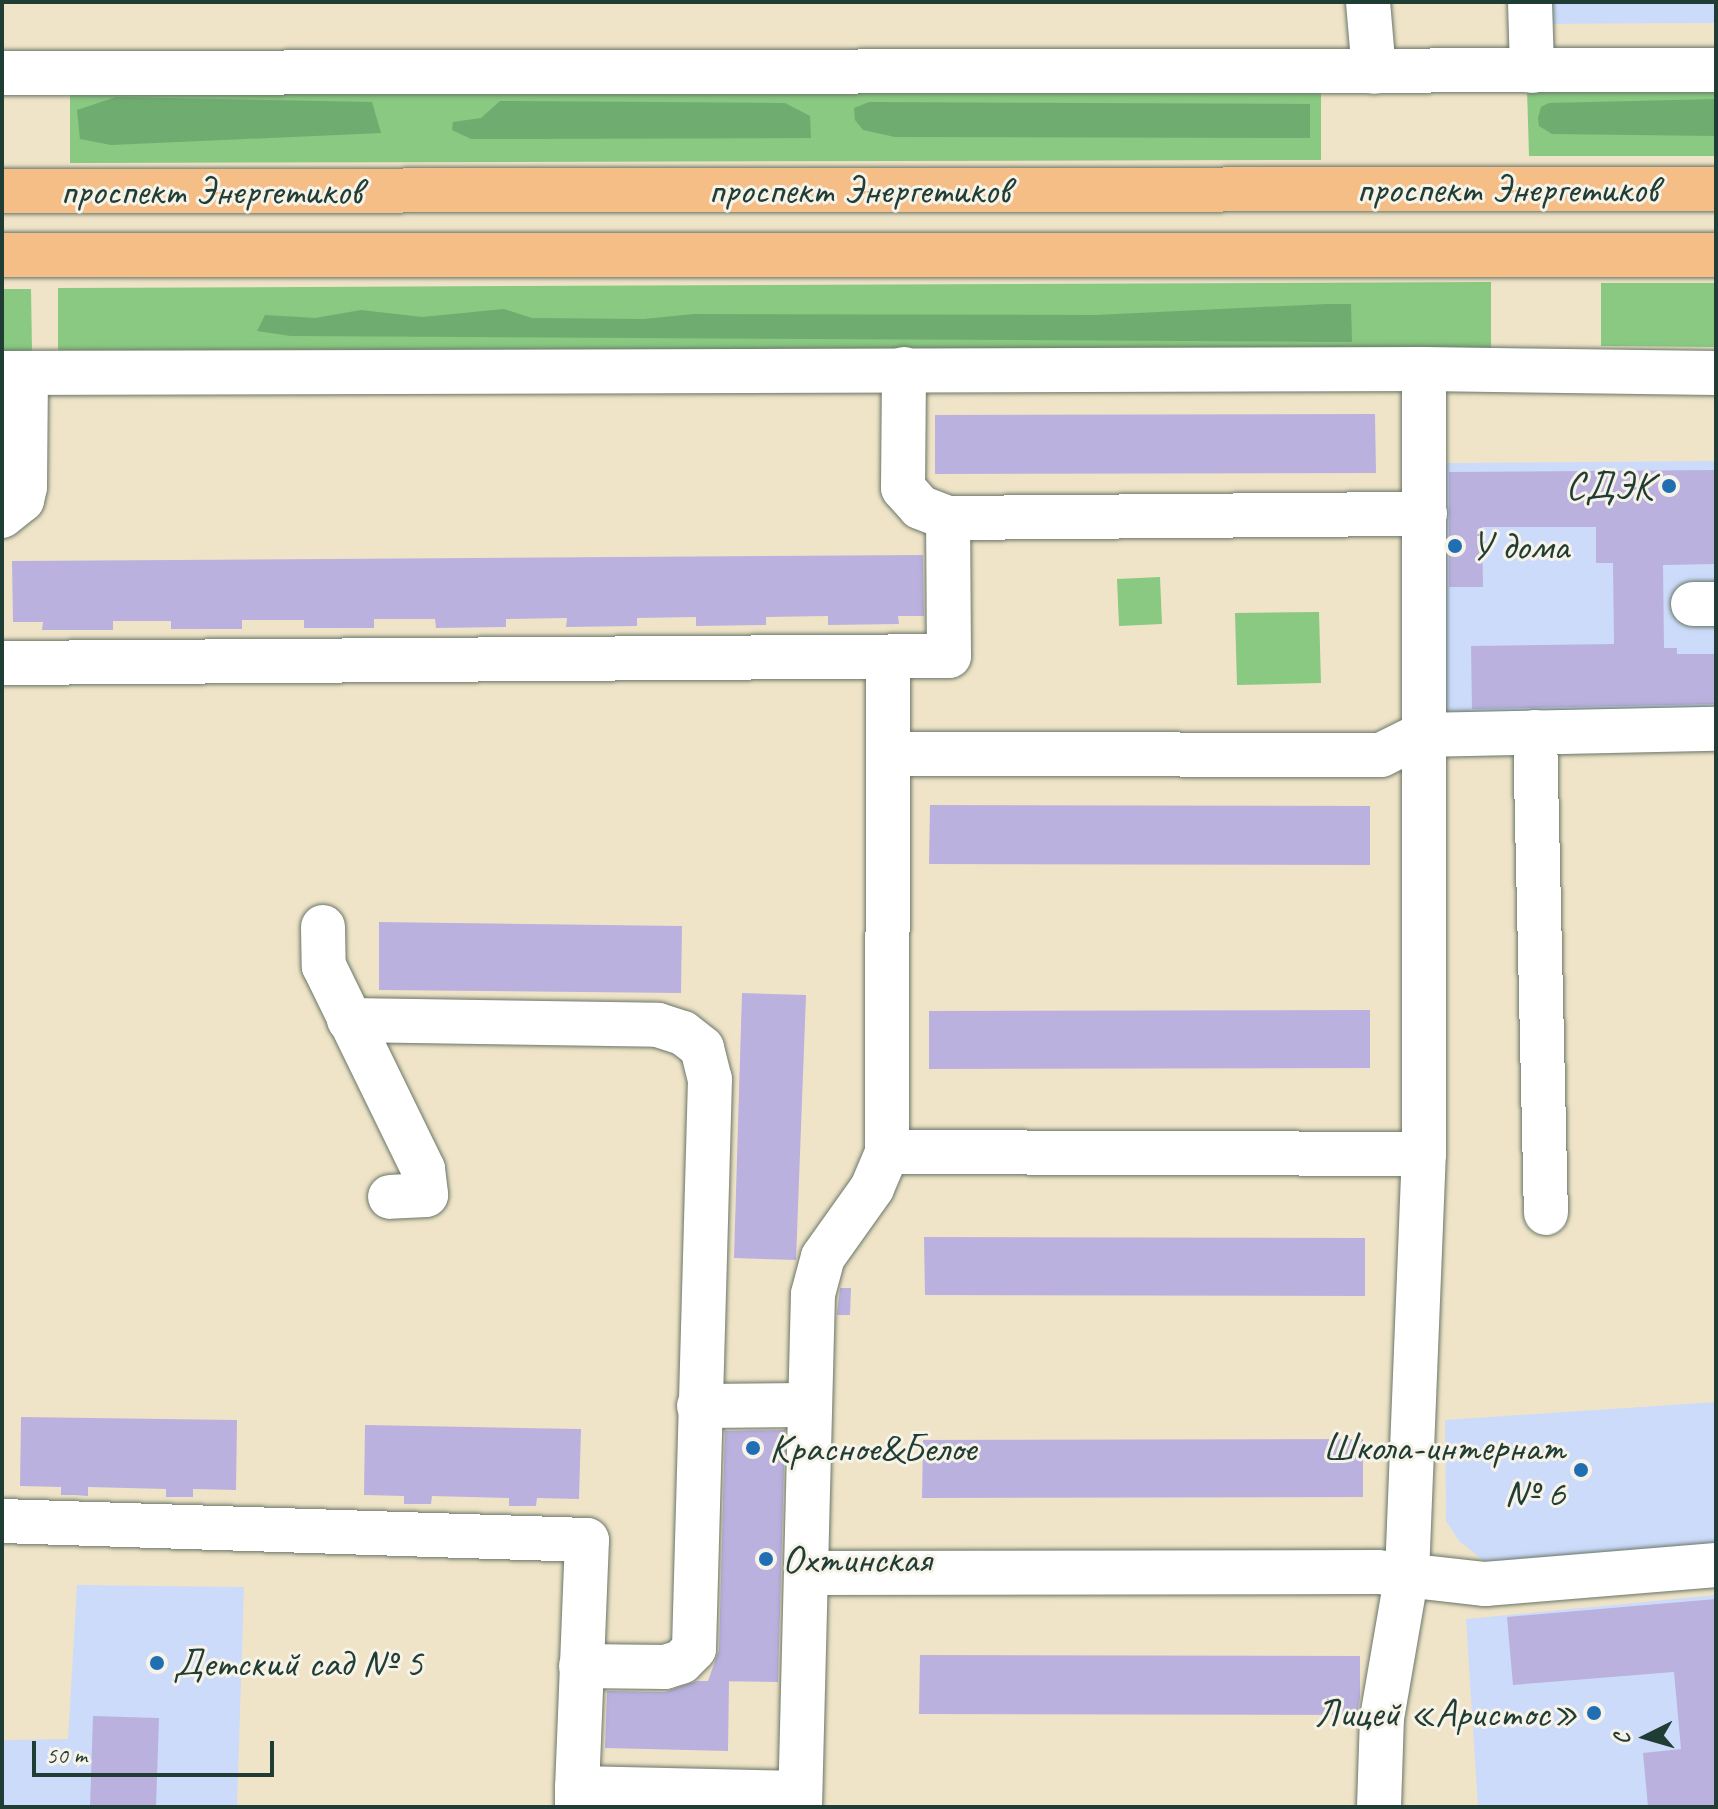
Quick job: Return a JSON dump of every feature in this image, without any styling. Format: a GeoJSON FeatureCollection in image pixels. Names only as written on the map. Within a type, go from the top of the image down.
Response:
{"type":"FeatureCollection","features":[{"type":"Feature","properties":{"kind":"main road","name":"проспект Энергетиков"},"geometry":{"type":"LineString","coordinates":[[2,191],[1716,189]]}},
{"type":"Feature","properties":{"kind":"main road","name":"проспект Энергетиков"},"geometry":{"type":"LineString","coordinates":[[2,255],[1716,255]]}},
{"type":"Feature","properties":{"kind":"street"},"geometry":{"type":"LineString","coordinates":[[1368,2],[1374,72]]}},
{"type":"Feature","properties":{"kind":"street"},"geometry":{"type":"LineString","coordinates":[[1530,2],[1532,71]]}},
{"type":"Feature","properties":{"kind":"street"},"geometry":{"type":"LineString","coordinates":[[2,73],[1716,70]]}},
{"type":"Feature","properties":{"kind":"street"},"geometry":{"type":"LineString","coordinates":[[904,369],[903,488],[920,507],[948,518],[1425,514]]}},
{"type":"Feature","properties":{"kind":"street"},"geometry":{"type":"LineString","coordinates":[[1379,1807],[1382,1718],[1407,1574],[1424,1154],[1421,735],[1424,369]]}},
{"type":"Feature","properties":{"kind":"street"},"geometry":{"type":"LineString","coordinates":[[2,516],[22,500],[25,487],[14,373],[1424,369],[1716,373]]}},
{"type":"Feature","properties":{"kind":"street"},"geometry":{"type":"LineString","coordinates":[[2,663],[949,656],[948,518]]}},
{"type":"Feature","properties":{"kind":"street"},"geometry":{"type":"LineString","coordinates":[[2,1521],[587,1540],[577,1797],[800,1800],[813,1294],[823,1257],[872,1188],[887,1152],[888,657]]}},
{"type":"Feature","properties":{"kind":"street"},"geometry":{"type":"LineString","coordinates":[[888,754],[1381,755],[1421,735],[1716,729]]}},
{"type":"Feature","properties":{"kind":"street"},"geometry":{"type":"LineString","coordinates":[[1535,732],[1546,1213]]}},
{"type":"Feature","properties":{"kind":"street"},"geometry":{"type":"LineString","coordinates":[[323,927],[324,966],[423,1169],[426,1195],[390,1197]]}},
{"type":"Feature","properties":{"kind":"street"},"geometry":{"type":"LineString","coordinates":[[349,1020],[658,1025],[683,1033],[702,1048],[710,1079],[694,1649],[681,1662],[665,1667],[581,1666]]}},
{"type":"Feature","properties":{"kind":"street"},"geometry":{"type":"LineString","coordinates":[[887,1152],[1424,1154]]}},
{"type":"Feature","properties":{"kind":"street"},"geometry":{"type":"LineString","coordinates":[[699,1406],[808,1405]]}},
{"type":"Feature","properties":{"kind":"street"},"geometry":{"type":"LineString","coordinates":[[806,1573],[1407,1574],[1485,1584],[1716,1565]]}},
{"type":"Feature","properties":{"kind":"shaded area"},"geometry":{"type":"Polygon","coordinates":[[[1522,2],[1716,2],[1716,23],[1524,24],[1522,2]]]}},
{"type":"Feature","properties":{"kind":"shaded area"},"geometry":{"type":"Polygon","coordinates":[[[1716,461],[1716,720],[1444,723],[1441,463],[1716,461]]]}},
{"type":"Feature","properties":{"kind":"shaded area","name":"Школа-интернат № 6"},"geometry":{"type":"Polygon","coordinates":[[[1716,1402],[1716,1554],[1496,1571],[1459,1541],[1446,1521],[1445,1420],[1716,1402]]]}},
{"type":"Feature","properties":{"kind":"shaded area","name":"Детский сад № 5"},"geometry":{"type":"Polygon","coordinates":[[[77,1585],[244,1587],[237,1807],[2,1807],[2,1740],[68,1739],[77,1585]]]}},
{"type":"Feature","properties":{"kind":"shaded area","name":"Лицей «Аристос»"},"geometry":{"type":"Polygon","coordinates":[[[1716,1595],[1716,1807],[1478,1807],[1466,1619],[1716,1595]]]}},
{"type":"Feature","properties":{"kind":"green space"},"geometry":{"type":"Polygon","coordinates":[[[1716,87],[1716,156],[1529,156],[1527,89],[1716,87]]]}},
{"type":"Feature","properties":{"kind":"green space"},"geometry":{"type":"Polygon","coordinates":[[[1321,90],[1321,160],[70,163],[70,93],[1321,90]]]}},
{"type":"Feature","properties":{"kind":"green space"},"geometry":{"type":"Polygon","coordinates":[[[116,97],[372,102],[381,133],[111,145],[80,139],[77,110],[116,97]]]}},
{"type":"Feature","properties":{"kind":"green space"},"geometry":{"type":"Polygon","coordinates":[[[1716,99],[1716,136],[1552,134],[1539,126],[1541,107],[1549,103],[1716,99]]]}},
{"type":"Feature","properties":{"kind":"green space"},"geometry":{"type":"Polygon","coordinates":[[[500,101],[785,103],[810,116],[811,138],[471,139],[452,130],[453,122],[481,118],[500,101]]]}},
{"type":"Feature","properties":{"kind":"green space"},"geometry":{"type":"Polygon","coordinates":[[[869,102],[1310,104],[1310,138],[895,137],[863,130],[855,120],[854,108],[869,102]]]}},
{"type":"Feature","properties":{"kind":"green space"},"geometry":{"type":"Polygon","coordinates":[[[1491,282],[1491,349],[58,350],[58,288],[1491,282]]]}},
{"type":"Feature","properties":{"kind":"green space"},"geometry":{"type":"Polygon","coordinates":[[[1601,283],[1716,283],[1716,347],[1601,346],[1601,283]]]}},
{"type":"Feature","properties":{"kind":"green space"},"geometry":{"type":"Polygon","coordinates":[[[2,289],[31,289],[32,351],[2,351],[2,289]]]}},
{"type":"Feature","properties":{"kind":"green space"},"geometry":{"type":"Polygon","coordinates":[[[1351,304],[1352,342],[291,336],[257,331],[265,315],[315,318],[361,310],[422,317],[504,309],[532,318],[644,319],[694,314],[1096,315],[1351,304]]]}},
{"type":"Feature","properties":{"kind":"green space"},"geometry":{"type":"Polygon","coordinates":[[[1160,577],[1162,624],[1119,626],[1117,579],[1160,577]]]}},
{"type":"Feature","properties":{"kind":"green space"},"geometry":{"type":"Polygon","coordinates":[[[1319,612],[1321,683],[1237,685],[1235,613],[1319,612]]]}},
{"type":"Feature","properties":{"kind":"building"},"geometry":{"type":"Polygon","coordinates":[[[1375,414],[1376,473],[935,474],[935,415],[1375,414]]]}},
{"type":"Feature","properties":{"kind":"building"},"geometry":{"type":"Polygon","coordinates":[[[1716,470],[1716,564],[1663,565],[1664,648],[1677,648],[1677,654],[1716,654],[1716,704],[1472,709],[1471,646],[1614,644],[1613,563],[1596,563],[1596,527],[1482,527],[1483,587],[1449,587],[1449,472],[1716,470]]]}},
{"type":"Feature","properties":{"kind":"building"},"geometry":{"type":"Polygon","coordinates":[[[923,555],[924,616],[898,616],[899,624],[828,625],[828,616],[766,617],[766,625],[696,626],[696,617],[637,618],[637,626],[566,627],[567,618],[506,619],[506,627],[436,628],[435,619],[374,619],[374,628],[304,628],[304,620],[242,620],[242,629],[171,629],[171,621],[113,621],[113,630],[42,630],[43,622],[13,622],[12,561],[923,555]]]}},
{"type":"Feature","properties":{"kind":"building"},"geometry":{"type":"Polygon","coordinates":[[[930,805],[1370,806],[1370,865],[929,864],[930,805]]]}},
{"type":"Feature","properties":{"kind":"building"},"geometry":{"type":"Polygon","coordinates":[[[379,922],[682,926],[681,993],[379,990],[379,922]]]}},
{"type":"Feature","properties":{"kind":"building"},"geometry":{"type":"Polygon","coordinates":[[[742,993],[806,995],[796,1260],[734,1258],[742,993]]]}},
{"type":"Feature","properties":{"kind":"building"},"geometry":{"type":"Polygon","coordinates":[[[1370,1010],[1370,1068],[929,1069],[929,1011],[1370,1010]]]}},
{"type":"Feature","properties":{"kind":"building"},"geometry":{"type":"Polygon","coordinates":[[[924,1237],[1365,1238],[1365,1296],[925,1295],[924,1237]]]}},
{"type":"Feature","properties":{"kind":"building"},"geometry":{"type":"Polygon","coordinates":[[[840,1288],[851,1288],[850,1315],[837,1315],[840,1288]]]}},
{"type":"Feature","properties":{"kind":"building"},"geometry":{"type":"Polygon","coordinates":[[[21,1417],[237,1420],[236,1490],[193,1489],[193,1497],[166,1497],[166,1489],[88,1487],[88,1496],[61,1495],[61,1487],[20,1486],[21,1417]]]}},
{"type":"Feature","properties":{"kind":"building"},"geometry":{"type":"Polygon","coordinates":[[[365,1425],[581,1429],[579,1499],[537,1498],[536,1506],[509,1506],[509,1498],[432,1496],[431,1504],[404,1504],[404,1496],[364,1495],[365,1425]]]}},
{"type":"Feature","properties":{"kind":"building"},"geometry":{"type":"Polygon","coordinates":[[[785,1430],[778,1682],[708,1681],[719,1650],[725,1431],[785,1430]]]}},
{"type":"Feature","properties":{"kind":"building"},"geometry":{"type":"Polygon","coordinates":[[[1363,1439],[1363,1497],[922,1498],[923,1440],[1363,1439]]]}},
{"type":"Feature","properties":{"kind":"building"},"geometry":{"type":"Polygon","coordinates":[[[1716,1599],[1716,1807],[1648,1807],[1643,1753],[1681,1749],[1674,1672],[1513,1685],[1507,1617],[1716,1599]]]}},
{"type":"Feature","properties":{"kind":"building"},"geometry":{"type":"Polygon","coordinates":[[[920,1655],[1360,1656],[1360,1698],[1357,1715],[919,1714],[920,1655]]]}},
{"type":"Feature","properties":{"kind":"building"},"geometry":{"type":"Polygon","coordinates":[[[697,1681],[729,1681],[728,1751],[605,1748],[607,1691],[665,1692],[697,1681]]]}},
{"type":"Feature","properties":{"kind":"building"},"geometry":{"type":"Polygon","coordinates":[[[93,1716],[159,1718],[156,1807],[90,1807],[93,1716]]]}},
{"type":"Feature","properties":{"kind":"place","name":"СДЭК"},"geometry":{"type":"Point","coordinates":[1669,486]}},
{"type":"Feature","properties":{"kind":"place","name":"У дома"},"geometry":{"type":"Point","coordinates":[1455,546]}},
{"type":"Feature","properties":{"kind":"place","name":"Красное&Белое"},"geometry":{"type":"Point","coordinates":[753,1448]}},
{"type":"Feature","properties":{"kind":"place","name":"Школа-интернат № 6"},"geometry":{"type":"Point","coordinates":[1581,1470]}},
{"type":"Feature","properties":{"kind":"place","name":"Охтинская"},"geometry":{"type":"Point","coordinates":[766,1559]}},
{"type":"Feature","properties":{"kind":"place","name":"Детский сад № 5"},"geometry":{"type":"Point","coordinates":[157,1663]}},
{"type":"Feature","properties":{"kind":"place","name":"Лицей «Аристос»"},"geometry":{"type":"Point","coordinates":[1594,1713]}}]}
